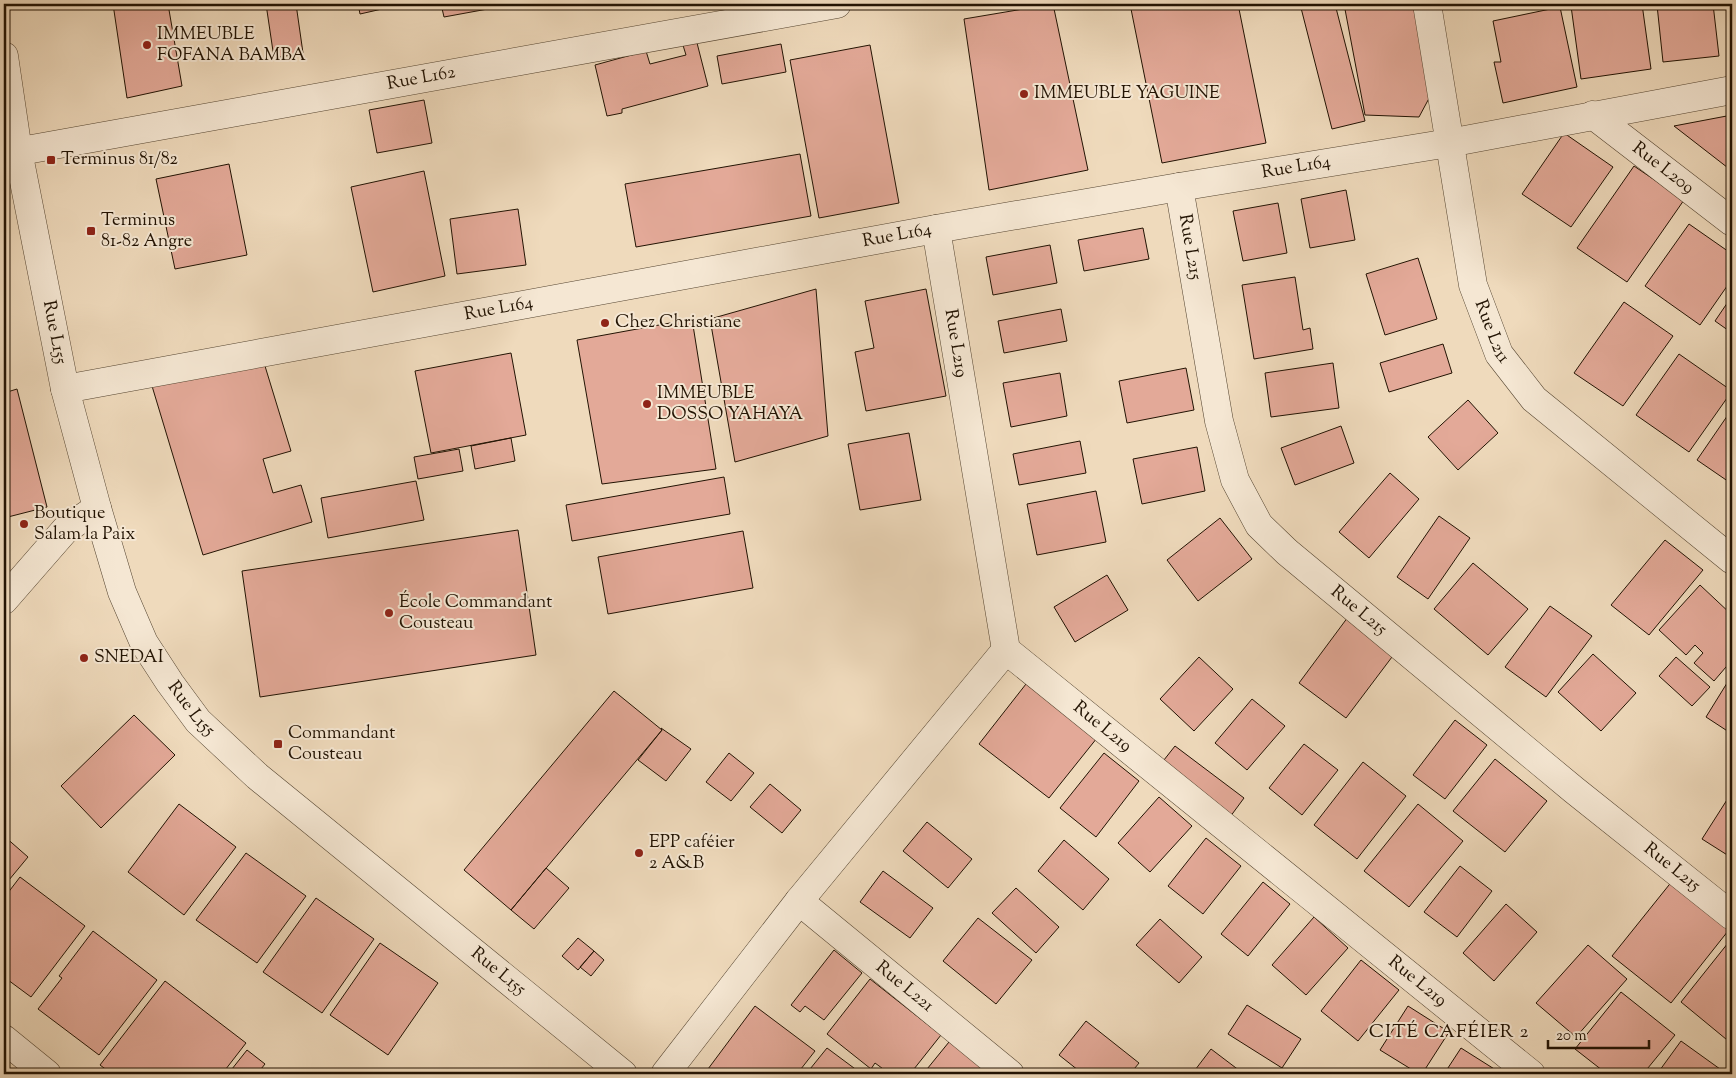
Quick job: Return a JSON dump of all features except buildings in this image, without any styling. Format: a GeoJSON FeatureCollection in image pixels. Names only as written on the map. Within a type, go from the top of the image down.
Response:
{"type":"FeatureCollection","features":[{"type":"Feature","properties":{"kind":"street","name":"Rue L162"},"geometry":{"type":"LineString","coordinates":[[11,152],[837,4]]}},
{"type":"Feature","properties":{"kind":"street","name":"Rue L211"},"geometry":{"type":"LineString","coordinates":[[1427,4],[1473,285],[1499,354],[1534,400],[1732,560]]}},
{"type":"Feature","properties":{"kind":"street","name":"Rue L155"},"geometry":{"type":"LineString","coordinates":[[4,56],[11,152],[65,389],[122,592],[144,643],[198,721],[258,776],[623,1074]]}},
{"type":"Feature","properties":{"kind":"street","name":"Rue L164"},"geometry":{"type":"LineString","coordinates":[[65,389],[936,228],[1449,144],[1732,90]]}},
{"type":"Feature","properties":{"kind":"street","name":"Rue L209"},"geometry":{"type":"LineString","coordinates":[[1593,115],[1732,222]]}},
{"type":"Feature","properties":{"kind":"street","name":"Rue L215"},"geometry":{"type":"LineString","coordinates":[[1179,187],[1219,421],[1235,480],[1259,525],[1287,552],[1551,771],[1732,916]]}},
{"type":"Feature","properties":{"kind":"street","name":"Rue L219"},"geometry":{"type":"LineString","coordinates":[[936,228],[1006,650],[1531,1074]]}},
{"type":"Feature","properties":{"kind":"street"},"geometry":{"type":"LineString","coordinates":[[4,600],[65,530],[97,508]]}},
{"type":"Feature","properties":{"kind":"street"},"geometry":{"type":"LineString","coordinates":[[664,1074],[799,900],[1006,650]]}},
{"type":"Feature","properties":{"kind":"street","name":"Rue L221"},"geometry":{"type":"LineString","coordinates":[[799,900],[1010,1074]]}},
{"type":"Feature","properties":{"kind":"street"},"geometry":{"type":"LineString","coordinates":[[7,1049],[48,1074]]}},
{"type":"Feature","properties":{"kind":"place","name":"IMMEUBLE FOFANA BAMBA"},"geometry":{"type":"Point","coordinates":[147,45]}},
{"type":"Feature","properties":{"kind":"place","name":"IMMEUBLE YAGUINE"},"geometry":{"type":"Point","coordinates":[1024,94]}},
{"type":"Feature","properties":{"kind":"place","name":"Terminus 81/82"},"geometry":{"type":"Point","coordinates":[51,160]}},
{"type":"Feature","properties":{"kind":"place","name":"Terminus 81-82 Angre"},"geometry":{"type":"Point","coordinates":[91,231]}},
{"type":"Feature","properties":{"kind":"place","name":"Chez Christiane"},"geometry":{"type":"Point","coordinates":[605,323]}},
{"type":"Feature","properties":{"kind":"place","name":"IMMEUBLE DOSSO YAHAYA"},"geometry":{"type":"Point","coordinates":[647,404]}},
{"type":"Feature","properties":{"kind":"place","name":"Boutique Salam la Paix"},"geometry":{"type":"Point","coordinates":[24,524]}},
{"type":"Feature","properties":{"kind":"place","name":"École Commandant Cousteau"},"geometry":{"type":"Point","coordinates":[389,613]}},
{"type":"Feature","properties":{"kind":"place","name":"SNEDAI"},"geometry":{"type":"Point","coordinates":[84,658]}},
{"type":"Feature","properties":{"kind":"place","name":"Commandant Cousteau"},"geometry":{"type":"Point","coordinates":[278,744]}},
{"type":"Feature","properties":{"kind":"place","name":"EPP caféier 2 A&B"},"geometry":{"type":"Point","coordinates":[639,853]}},
{"type":"Feature","properties":{"kind":"district","name":"CITÉ CAFÉIER 2"},"geometry":{"type":"Point","coordinates":[1449,1032]}}]}
